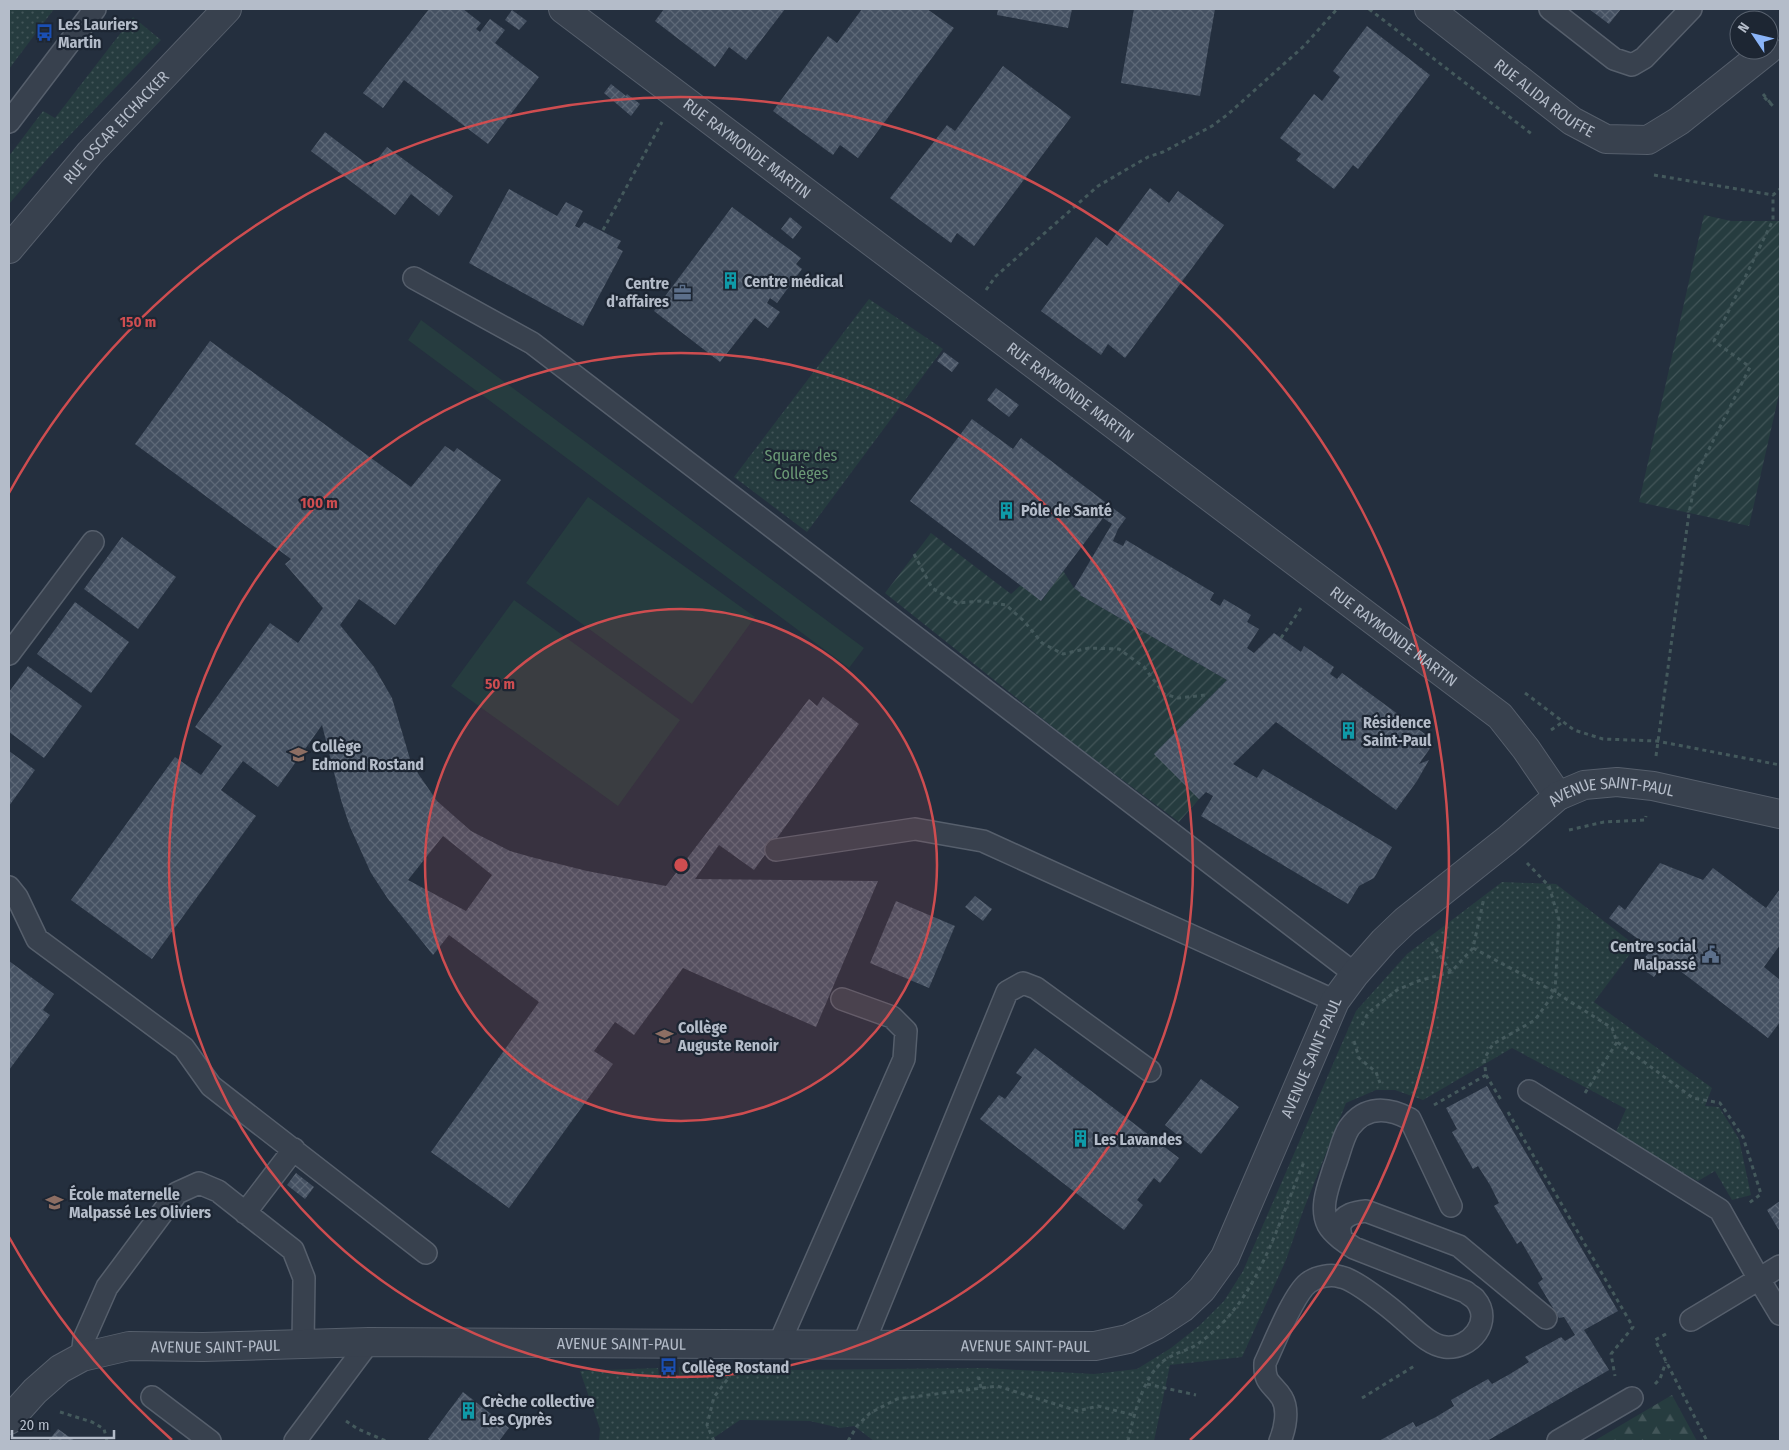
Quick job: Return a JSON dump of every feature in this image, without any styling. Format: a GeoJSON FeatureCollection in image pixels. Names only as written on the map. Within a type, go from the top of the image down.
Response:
{"type":"FeatureCollection","features":[{"type":"Feature","properties":{"kind":"street","name":"RUE OSCAR EICHACKER"},"geometry":{"type":"LineString","coordinates":[[9,249],[90,153],[227,9]]}},
{"type":"Feature","properties":{"kind":"street","name":"RUE RAYMONDE MARTIN"},"geometry":{"type":"LineString","coordinates":[[563,9],[1500,716],[1526,749],[1558,796]]}},
{"type":"Feature","properties":{"kind":"street","name":"RUE ALIDA ROUFFE"},"geometry":{"type":"LineString","coordinates":[[1429,9],[1572,122],[1606,139],[1648,140],[1679,121],[1755,60]]}},
{"type":"Feature","properties":{"kind":"street","name":"AVENUE SAINT-PAUL"},"geometry":{"type":"LineString","coordinates":[[9,1420],[35,1391],[60,1369],[82,1357],[128,1346],[369,1342],[1095,1346],[1128,1339],[1156,1325],[1182,1308],[1202,1288],[1225,1257],[1335,1001],[1355,974],[1384,941],[1405,921],[1507,840],[1558,796],[1584,785],[1617,782],[1652,786],[1780,814]]}},
{"type":"Feature","properties":{"kind":"lane"},"geometry":{"type":"LineString","coordinates":[[9,122],[94,9]]}},
{"type":"Feature","properties":{"kind":"lane"},"geometry":{"type":"LineString","coordinates":[[1550,9],[1614,58],[1632,65],[1644,58],[1691,9]]}},
{"type":"Feature","properties":{"kind":"lane"},"geometry":{"type":"LineString","coordinates":[[414,278],[532,343],[1355,974]]}},
{"type":"Feature","properties":{"kind":"lane"},"geometry":{"type":"LineString","coordinates":[[9,654],[93,542]]}},
{"type":"Feature","properties":{"kind":"lane"},"geometry":{"type":"LineString","coordinates":[[776,850],[915,830],[983,840],[1335,1001]]}},
{"type":"Feature","properties":{"kind":"lane"},"geometry":{"type":"LineString","coordinates":[[9,887],[18,898],[37,939],[184,1048],[211,1086],[426,1253]]}},
{"type":"Feature","properties":{"kind":"lane"},"geometry":{"type":"LineString","coordinates":[[863,1345],[1007,992],[1023,983],[1036,988],[1150,1072]]}},
{"type":"Feature","properties":{"kind":"lane"},"geometry":{"type":"LineString","coordinates":[[779,1344],[904,1059],[906,1031],[892,1017],[842,999]]}},
{"type":"Feature","properties":{"kind":"lane"},"geometry":{"type":"LineString","coordinates":[[1529,1092],[1720,1210],[1780,1314]]}},
{"type":"Feature","properties":{"kind":"lane"},"geometry":{"type":"LineString","coordinates":[[1280,1441],[1285,1408],[1282,1398],[1269,1384],[1264,1373],[1265,1363],[1297,1297],[1309,1282],[1324,1276],[1342,1277],[1357,1285],[1399,1315],[1427,1339],[1445,1347],[1464,1344],[1476,1335],[1481,1326],[1482,1316],[1480,1308],[1475,1300],[1466,1292],[1354,1248],[1341,1239],[1328,1225],[1324,1208],[1326,1194],[1348,1129],[1361,1115],[1379,1109],[1397,1112],[1410,1119],[1451,1206]]}},
{"type":"Feature","properties":{"kind":"lane"},"geometry":{"type":"LineString","coordinates":[[245,1213],[294,1149]]}},
{"type":"Feature","properties":{"kind":"lane"},"geometry":{"type":"LineString","coordinates":[[82,1357],[84,1339],[107,1287],[177,1193],[199,1183],[218,1191],[293,1250],[304,1278],[303,1344]]}},
{"type":"Feature","properties":{"kind":"lane"},"geometry":{"type":"LineString","coordinates":[[1341,1239],[1340,1226],[1346,1217],[1354,1212],[1366,1211],[1458,1246],[1546,1318]]}},
{"type":"Feature","properties":{"kind":"lane"},"geometry":{"type":"LineString","coordinates":[[1691,1320],[1780,1266]]}},
{"type":"Feature","properties":{"kind":"lane"},"geometry":{"type":"LineString","coordinates":[[295,1441],[369,1342]]}},
{"type":"Feature","properties":{"kind":"lane"},"geometry":{"type":"LineString","coordinates":[[152,1396],[210,1441]]}},
{"type":"Feature","properties":{"kind":"lane"},"geometry":{"type":"LineString","coordinates":[[1558,1441],[1632,1398]]}},
{"type":"Feature","properties":{"kind":"path"},"geometry":{"type":"LineString","coordinates":[[967,314],[996,276],[1098,186],[1148,157],[1163,152],[1212,126],[1227,115],[1304,46],[1336,9]]}},
{"type":"Feature","properties":{"kind":"path"},"geometry":{"type":"LineString","coordinates":[[1369,9],[1533,135]]}},
{"type":"Feature","properties":{"kind":"path"},"geometry":{"type":"LineString","coordinates":[[603,230],[677,96]]}},
{"type":"Feature","properties":{"kind":"path"},"geometry":{"type":"LineString","coordinates":[[1654,175],[1773,195],[1780,190]]}},
{"type":"Feature","properties":{"kind":"path"},"geometry":{"type":"LineString","coordinates":[[1567,831],[1604,822],[1645,820],[1652,786],[1689,513],[1697,473],[1750,367],[1714,341],[1773,220],[1773,195]]}},
{"type":"Feature","properties":{"kind":"path"},"geometry":{"type":"LineString","coordinates":[[914,554],[932,588],[957,603],[981,601],[1006,605],[1024,620],[1042,643],[1063,654],[1089,648],[1119,649],[1144,667],[1164,694],[1178,698],[1206,695]]}},
{"type":"Feature","properties":{"kind":"path"},"geometry":{"type":"LineString","coordinates":[[1281,638],[1320,580]]}},
{"type":"Feature","properties":{"kind":"path"},"geometry":{"type":"LineString","coordinates":[[1545,734],[1562,722],[1574,730],[1604,739],[1658,741],[1780,765]]}},
{"type":"Feature","properties":{"kind":"path"},"geometry":{"type":"LineString","coordinates":[[1521,856],[1549,886],[1559,920],[1555,992],[1535,1020],[1493,1044],[1484,1060],[1486,1075],[1633,1327],[1611,1354],[1616,1384],[1632,1398],[1648,1392],[1660,1378],[1666,1362]]}},
{"type":"Feature","properties":{"kind":"path"},"geometry":{"type":"LineString","coordinates":[[1431,942],[1451,972]]}},
{"type":"Feature","properties":{"kind":"path"},"geometry":{"type":"LineString","coordinates":[[1473,948],[1555,992],[1612,1028],[1618,1042],[1693,1098],[1720,1103],[1743,1137],[1761,1194]]}},
{"type":"Feature","properties":{"kind":"path"},"geometry":{"type":"LineString","coordinates":[[1354,1040],[1359,1058],[1376,1072],[1381,1085]]}},
{"type":"Feature","properties":{"kind":"path"},"geometry":{"type":"LineString","coordinates":[[1570,1116],[1618,1042]]}},
{"type":"Feature","properties":{"kind":"path"},"geometry":{"type":"LineString","coordinates":[[1410,1119],[1486,1075]]}},
{"type":"Feature","properties":{"kind":"path"},"geometry":{"type":"LineString","coordinates":[[1128,1441],[1133,1415],[1146,1384],[1159,1364],[1177,1353],[1198,1344],[1232,1313]]}},
{"type":"Feature","properties":{"kind":"path"},"geometry":{"type":"LineString","coordinates":[[1691,1320],[1655,1340],[1707,1441]]}},
{"type":"Feature","properties":{"kind":"path"},"geometry":{"type":"LineString","coordinates":[[1362,1398],[1419,1362]]}},
{"type":"Feature","properties":{"kind":"path"},"geometry":{"type":"LineString","coordinates":[[714,1441],[707,1425],[714,1396],[730,1377]]}},
{"type":"Feature","properties":{"kind":"path"},"geometry":{"type":"LineString","coordinates":[[979,1378],[981,1388]]}},
{"type":"Feature","properties":{"kind":"path"},"geometry":{"type":"LineString","coordinates":[[1146,1384],[1196,1395]]}},
{"type":"Feature","properties":{"kind":"path"},"geometry":{"type":"LineString","coordinates":[[848,1441],[857,1426],[870,1413],[897,1399],[997,1386],[1078,1411],[1098,1406],[1133,1415]]}},
{"type":"Feature","properties":{"kind":"path"},"geometry":{"type":"LineString","coordinates":[[323,1404],[358,1429],[386,1441]]}},
{"type":"Feature","properties":{"kind":"path"},"geometry":{"type":"LineString","coordinates":[[92,1422],[104,1429],[107,1441]]}},
{"type":"Feature","properties":{"kind":"green space"},"geometry":{"type":"Polygon","coordinates":[[[9,9],[54,9],[9,69],[9,9]]]}},
{"type":"Feature","properties":{"kind":"green space"},"geometry":{"type":"Polygon","coordinates":[[[133,17],[161,40],[48,158],[9,204],[9,156],[43,111],[55,118],[133,17]]]}},
{"type":"Feature","properties":{"kind":"green space"},"geometry":{"type":"Polygon","coordinates":[[[1704,215],[1731,221],[1780,221],[1780,390],[1749,526],[1639,502],[1704,215]]]}},
{"type":"Feature","properties":{"kind":"green space","name":"Square des Collèges"},"geometry":{"type":"Polygon","coordinates":[[[869,299],[943,349],[807,532],[734,477],[869,299]]]}},
{"type":"Feature","properties":{"kind":"green space"},"geometry":{"type":"Polygon","coordinates":[[[421,320],[864,648],[849,668],[408,340],[421,320]]]}},
{"type":"Feature","properties":{"kind":"green space"},"geometry":{"type":"Polygon","coordinates":[[[588,497],[755,617],[692,704],[526,583],[588,497]]]}},
{"type":"Feature","properties":{"kind":"green space"},"geometry":{"type":"Polygon","coordinates":[[[931,533],[1011,594],[1021,585],[1042,601],[1062,569],[1074,588],[1081,593],[1080,595],[1227,680],[1155,754],[1199,799],[1179,822],[1073,743],[885,593],[931,533]]]}},
{"type":"Feature","properties":{"kind":"green space"},"geometry":{"type":"Polygon","coordinates":[[[514,600],[680,720],[618,806],[451,686],[514,600]]]}},
{"type":"Feature","properties":{"kind":"green space"},"geometry":{"type":"Polygon","coordinates":[[[1502,882],[1556,884],[1636,946],[1594,1002],[1712,1088],[1705,1106],[1719,1107],[1739,1139],[1751,1195],[1732,1200],[1715,1171],[1698,1181],[1647,1156],[1615,1134],[1626,1109],[1512,1048],[1423,1100],[1395,1090],[1376,1090],[1346,1103],[1303,1211],[1286,1260],[1242,1357],[1170,1365],[1154,1441],[874,1441],[854,1426],[840,1428],[810,1421],[740,1420],[709,1441],[599,1441],[600,1429],[580,1371],[658,1368],[659,1377],[679,1376],[679,1367],[791,1370],[983,1368],[1094,1374],[1137,1369],[1171,1348],[1200,1325],[1224,1301],[1243,1271],[1356,1011],[1407,954],[1502,882]]]}},
{"type":"Feature","properties":{"kind":"green space"},"geometry":{"type":"Polygon","coordinates":[[[1672,1395],[1697,1441],[1594,1441],[1672,1395]]]}},
{"type":"Feature","properties":{"kind":"building"},"geometry":{"type":"Polygon","coordinates":[[[429,9],[463,9],[481,23],[476,29],[480,32],[490,19],[505,30],[495,43],[539,77],[488,144],[404,80],[383,108],[363,93],[429,9]]]}},
{"type":"Feature","properties":{"kind":"building"},"geometry":{"type":"Polygon","coordinates":[[[664,9],[785,9],[746,60],[729,47],[715,67],[655,21],[664,9]]]}},
{"type":"Feature","properties":{"kind":"building"},"geometry":{"type":"Polygon","coordinates":[[[862,9],[927,9],[954,28],[858,158],[840,145],[833,155],[773,111],[828,36],[837,43],[862,9]]]}},
{"type":"Feature","properties":{"kind":"building"},"geometry":{"type":"Polygon","coordinates":[[[998,9],[1072,9],[1068,28],[997,15],[998,9]]]}},
{"type":"Feature","properties":{"kind":"building"},"geometry":{"type":"Polygon","coordinates":[[[1134,9],[1215,9],[1200,96],[1121,83],[1134,9]]]}},
{"type":"Feature","properties":{"kind":"building"},"geometry":{"type":"Polygon","coordinates":[[[1589,9],[1621,9],[1609,24],[1589,9]]]}},
{"type":"Feature","properties":{"kind":"building"},"geometry":{"type":"Polygon","coordinates":[[[512,10],[527,21],[519,30],[505,20],[512,10]]]}},
{"type":"Feature","properties":{"kind":"building"},"geometry":{"type":"Polygon","coordinates":[[[1367,26],[1430,75],[1358,169],[1353,165],[1334,189],[1296,160],[1301,154],[1280,138],[1314,94],[1322,101],[1340,77],[1333,71],[1367,26]]]}},
{"type":"Feature","properties":{"kind":"building"},"geometry":{"type":"Polygon","coordinates":[[[1003,66],[1071,117],[974,246],[957,233],[951,243],[890,198],[947,125],[955,131],[1003,66]]]}},
{"type":"Feature","properties":{"kind":"building"},"geometry":{"type":"Polygon","coordinates":[[[611,84],[640,104],[631,116],[604,93],[611,84]]]}},
{"type":"Feature","properties":{"kind":"building"},"geometry":{"type":"Polygon","coordinates":[[[325,132],[371,167],[387,147],[453,196],[439,216],[411,194],[395,215],[311,151],[325,132]]]}},
{"type":"Feature","properties":{"kind":"building"},"geometry":{"type":"Polygon","coordinates":[[[1150,188],[1169,203],[1178,191],[1224,225],[1125,358],[1108,344],[1101,355],[1041,311],[1096,237],[1107,246],[1150,188]]]}},
{"type":"Feature","properties":{"kind":"building"},"geometry":{"type":"Polygon","coordinates":[[[509,189],[557,216],[566,202],[583,211],[575,226],[579,228],[584,222],[621,241],[617,248],[623,251],[583,326],[469,263],[509,189]]]}},
{"type":"Feature","properties":{"kind":"building","name":"Centre médical"},"geometry":{"type":"Polygon","coordinates":[[[732,207],[801,258],[796,264],[802,269],[777,303],[770,298],[767,303],[780,312],[768,328],[755,318],[720,362],[654,311],[732,207]]]}},
{"type":"Feature","properties":{"kind":"building"},"geometry":{"type":"Polygon","coordinates":[[[790,217],[802,227],[793,239],[781,229],[790,217]]]}},
{"type":"Feature","properties":{"kind":"building"},"geometry":{"type":"Polygon","coordinates":[[[210,341],[411,487],[445,446],[454,452],[457,448],[501,480],[395,625],[359,599],[340,625],[374,667],[392,698],[410,759],[437,801],[471,831],[510,851],[587,871],[666,886],[809,699],[817,706],[823,697],[859,724],[754,870],[719,845],[695,879],[878,881],[816,1027],[683,968],[634,1035],[615,1022],[594,1051],[613,1064],[509,1208],[431,1152],[539,1002],[449,935],[433,955],[388,899],[371,873],[350,827],[341,800],[322,725],[278,787],[243,761],[221,790],[256,816],[152,959],[71,900],[175,757],[201,775],[222,746],[195,727],[270,623],[298,643],[323,608],[285,564],[291,559],[135,444],[210,341]],[[443,836],[408,880],[466,911],[492,875],[443,836]]]}},
{"type":"Feature","properties":{"kind":"building"},"geometry":{"type":"Polygon","coordinates":[[[944,352],[959,363],[952,372],[937,361],[944,352]]]}},
{"type":"Feature","properties":{"kind":"building"},"geometry":{"type":"Polygon","coordinates":[[[996,388],[1019,405],[1009,417],[987,400],[996,388]]]}},
{"type":"Feature","properties":{"kind":"building","name":"Résidence Saint-Paul"},"geometry":{"type":"Polygon","coordinates":[[[972,419],[1013,449],[1021,438],[1126,518],[1118,529],[1113,541],[1123,546],[1126,540],[1214,593],[1210,600],[1220,606],[1224,599],[1251,615],[1247,622],[1259,629],[1247,648],[1254,653],[1274,633],[1301,652],[1304,646],[1334,667],[1330,674],[1337,679],[1342,673],[1425,734],[1421,740],[1431,747],[1419,764],[1429,760],[1417,781],[1396,810],[1276,722],[1233,764],[1257,778],[1263,769],[1392,847],[1374,878],[1359,886],[1348,904],[1201,816],[1213,796],[1206,792],[1199,799],[1154,754],[1227,680],[1080,595],[1081,593],[1074,588],[1112,524],[1103,518],[1041,601],[910,501],[972,419]]]}},
{"type":"Feature","properties":{"kind":"building"},"geometry":{"type":"Polygon","coordinates":[[[122,537],[176,577],[138,629],[84,589],[122,537]]]}},
{"type":"Feature","properties":{"kind":"building"},"geometry":{"type":"Polygon","coordinates":[[[75,602],[129,642],[91,693],[37,654],[75,602]]]}},
{"type":"Feature","properties":{"kind":"building"},"geometry":{"type":"Polygon","coordinates":[[[28,666],[82,706],[44,758],[9,732],[9,692],[28,666]]]}},
{"type":"Feature","properties":{"kind":"building"},"geometry":{"type":"Polygon","coordinates":[[[9,751],[35,770],[9,806],[9,751]]]}},
{"type":"Feature","properties":{"kind":"building","name":"Centre social Malpassé"},"geometry":{"type":"Polygon","coordinates":[[[1660,863],[1703,880],[1713,868],[1766,908],[1780,889],[1780,945],[1764,967],[1780,980],[1780,1022],[1768,1038],[1666,960],[1654,977],[1638,966],[1652,949],[1609,918],[1619,905],[1625,910],[1660,863]]]}},
{"type":"Feature","properties":{"kind":"building"},"geometry":{"type":"Polygon","coordinates":[[[975,896],[992,909],[983,921],[965,907],[975,896]]]}},
{"type":"Feature","properties":{"kind":"building"},"geometry":{"type":"Polygon","coordinates":[[[896,901],[955,926],[929,988],[870,963],[896,901]]]}},
{"type":"Feature","properties":{"kind":"building"},"geometry":{"type":"Polygon","coordinates":[[[9,961],[54,994],[43,1010],[50,1015],[9,1070],[9,961]]]}},
{"type":"Feature","properties":{"kind":"building","name":"Les Lavandes"},"geometry":{"type":"Polygon","coordinates":[[[1035,1048],[1179,1158],[1160,1183],[1154,1178],[1137,1200],[1143,1205],[1124,1230],[980,1119],[999,1095],[1005,1099],[1022,1077],[1016,1073],[1035,1048]]]}},
{"type":"Feature","properties":{"kind":"building"},"geometry":{"type":"Polygon","coordinates":[[[1201,1079],[1239,1107],[1201,1154],[1165,1125],[1201,1079]]]}},
{"type":"Feature","properties":{"kind":"building"},"geometry":{"type":"Polygon","coordinates":[[[1487,1086],[1618,1311],[1584,1330],[1609,1370],[1487,1441],[1379,1441],[1413,1422],[1416,1427],[1436,1417],[1454,1406],[1451,1400],[1488,1379],[1492,1384],[1529,1362],[1525,1357],[1561,1337],[1565,1341],[1575,1335],[1564,1317],[1559,1318],[1538,1283],[1543,1279],[1521,1241],[1517,1244],[1494,1206],[1499,1203],[1490,1185],[1478,1166],[1473,1169],[1452,1132],[1457,1129],[1446,1108],[1487,1086]]]}},
{"type":"Feature","properties":{"kind":"building"},"geometry":{"type":"Polygon","coordinates":[[[296,1173],[314,1187],[305,1199],[287,1185],[296,1173]]]}},
{"type":"Feature","properties":{"kind":"building"},"geometry":{"type":"Polygon","coordinates":[[[1780,1201],[1780,1232],[1767,1210],[1780,1201]]]}},
{"type":"Feature","properties":{"kind":"building","name":"Crèche collective Les Cyprès"},"geometry":{"type":"Polygon","coordinates":[[[463,1392],[509,1428],[499,1441],[431,1441],[428,1439],[463,1392]]]}},
{"type":"Feature","properties":{"kind":"building"},"geometry":{"type":"Polygon","coordinates":[[[58,1429],[75,1441],[48,1441],[58,1429]]]}},
{"type":"Feature","properties":{"kind":"place","name":"Les Lauriers Martin"},"geometry":{"type":"Point","coordinates":[44,33]}},
{"type":"Feature","properties":{"kind":"place","name":"Centre médical"},"geometry":{"type":"Point","coordinates":[730,281]}},
{"type":"Feature","properties":{"kind":"place","name":"Centre d'affaires"},"geometry":{"type":"Point","coordinates":[683,292]}},
{"type":"Feature","properties":{"kind":"place","name":"Pôle de Santé"},"geometry":{"type":"Point","coordinates":[1007,510]}},
{"type":"Feature","properties":{"kind":"place","name":"Résidence Saint-Paul"},"geometry":{"type":"Point","coordinates":[1349,731]}},
{"type":"Feature","properties":{"kind":"place","name":"Collège Edmond Rostand"},"geometry":{"type":"Point","coordinates":[298,755]}},
{"type":"Feature","properties":{"kind":"place","name":"Centre social Malpassé"},"geometry":{"type":"Point","coordinates":[1710,955]}},
{"type":"Feature","properties":{"kind":"place","name":"Collège Auguste Renoir"},"geometry":{"type":"Point","coordinates":[664,1036]}},
{"type":"Feature","properties":{"kind":"place","name":"Les Lavandes"},"geometry":{"type":"Point","coordinates":[1080,1139]}},
{"type":"Feature","properties":{"kind":"place","name":"École maternelle Malpassé Les Oliviers"},"geometry":{"type":"Point","coordinates":[55,1203]}},
{"type":"Feature","properties":{"kind":"place","name":"Collège Rostand"},"geometry":{"type":"Point","coordinates":[668,1367]}},
{"type":"Feature","properties":{"kind":"place","name":"Crèche collective Les Cyprès"},"geometry":{"type":"Point","coordinates":[468,1410]}}]}
